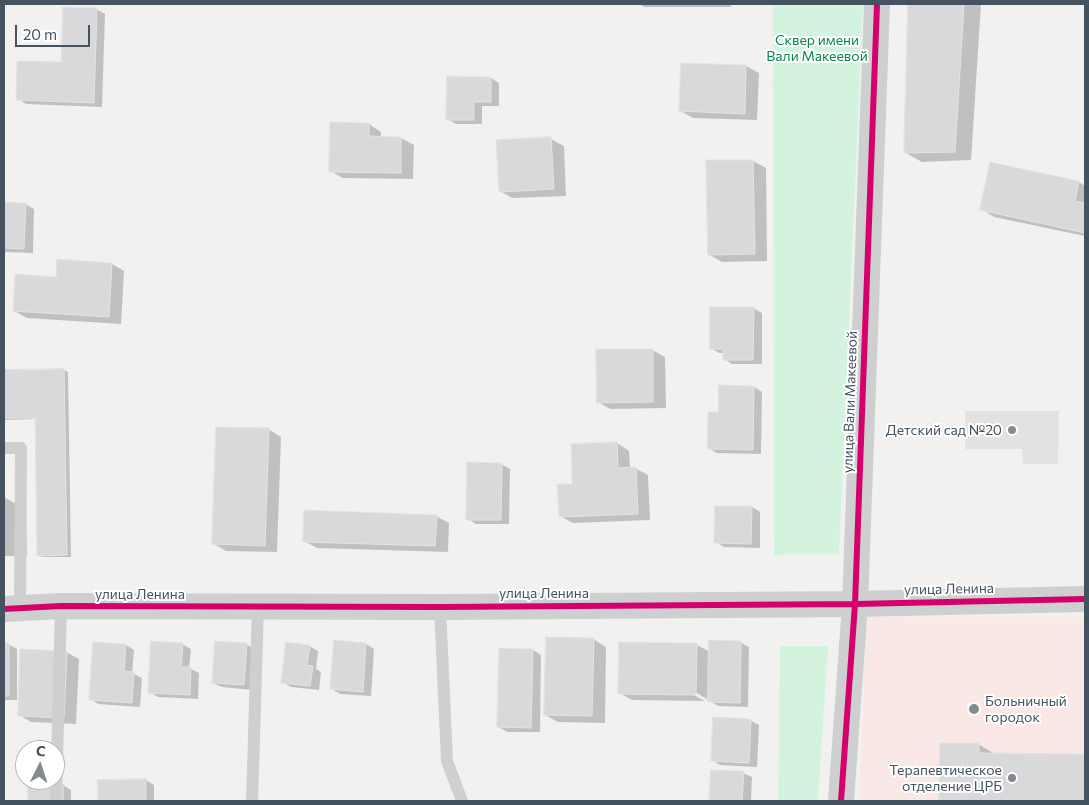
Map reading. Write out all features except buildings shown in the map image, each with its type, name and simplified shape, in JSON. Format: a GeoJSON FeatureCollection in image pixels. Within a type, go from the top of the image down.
{"type":"FeatureCollection","features":[{"type":"Feature","properties":{"kind":"street","name":"улица Вали Макеевой"},"geometry":{"type":"LineString","coordinates":[[841,801],[855,604],[877,4]]}},
{"type":"Feature","properties":{"kind":"street","name":"улица Ленина"},"geometry":{"type":"LineString","coordinates":[[12,609],[61,606],[440,607],[855,604],[1085,599]]}},
{"type":"Feature","properties":{"kind":"lane"},"geometry":{"type":"LineString","coordinates":[[4,448],[21,448],[12,609]]}},
{"type":"Feature","properties":{"kind":"lane"},"geometry":{"type":"LineString","coordinates":[[56,801],[61,606]]}},
{"type":"Feature","properties":{"kind":"lane"},"geometry":{"type":"LineString","coordinates":[[252,801],[258,607]]}},
{"type":"Feature","properties":{"kind":"lane"},"geometry":{"type":"LineString","coordinates":[[440,607],[447,762],[462,801]]}},
{"type":"Feature","properties":{"kind":"shaded area","name":"Детский сад №20"},"geometry":{"type":"Polygon","coordinates":[[[965,411],[1059,411],[1058,464],[1023,464],[1022,449],[965,449],[965,411]]]}},
{"type":"Feature","properties":{"kind":"shaded area","name":"Больничный городок"},"geometry":{"type":"Polygon","coordinates":[[[867,617],[1085,617],[1085,801],[859,801],[867,617]]]}},
{"type":"Feature","properties":{"kind":"green space","name":"Сквер имени Вали Макеевой"},"geometry":{"type":"Polygon","coordinates":[[[773,4],[863,4],[839,554],[774,555],[773,4]]]}},
{"type":"Feature","properties":{"kind":"green space"},"geometry":{"type":"Polygon","coordinates":[[[780,646],[828,646],[818,801],[778,801],[780,646]]]}},
{"type":"Feature","properties":{"kind":"cycle path"},"geometry":{"type":"LineString","coordinates":[[841,801],[855,604],[877,4]]}},
{"type":"Feature","properties":{"kind":"cycle path"},"geometry":{"type":"LineString","coordinates":[[4,609],[61,606],[440,607],[855,604],[1085,599]]}},
{"type":"Feature","properties":{"kind":"place","name":"Детский сад №20"},"geometry":{"type":"Point","coordinates":[1012,430]}},
{"type":"Feature","properties":{"kind":"place","name":"Больничный городок"},"geometry":{"type":"Point","coordinates":[974,709]}},
{"type":"Feature","properties":{"kind":"place","name":"Терапевтическое отделение ЦРБ"},"geometry":{"type":"Point","coordinates":[1012,778]}}]}
